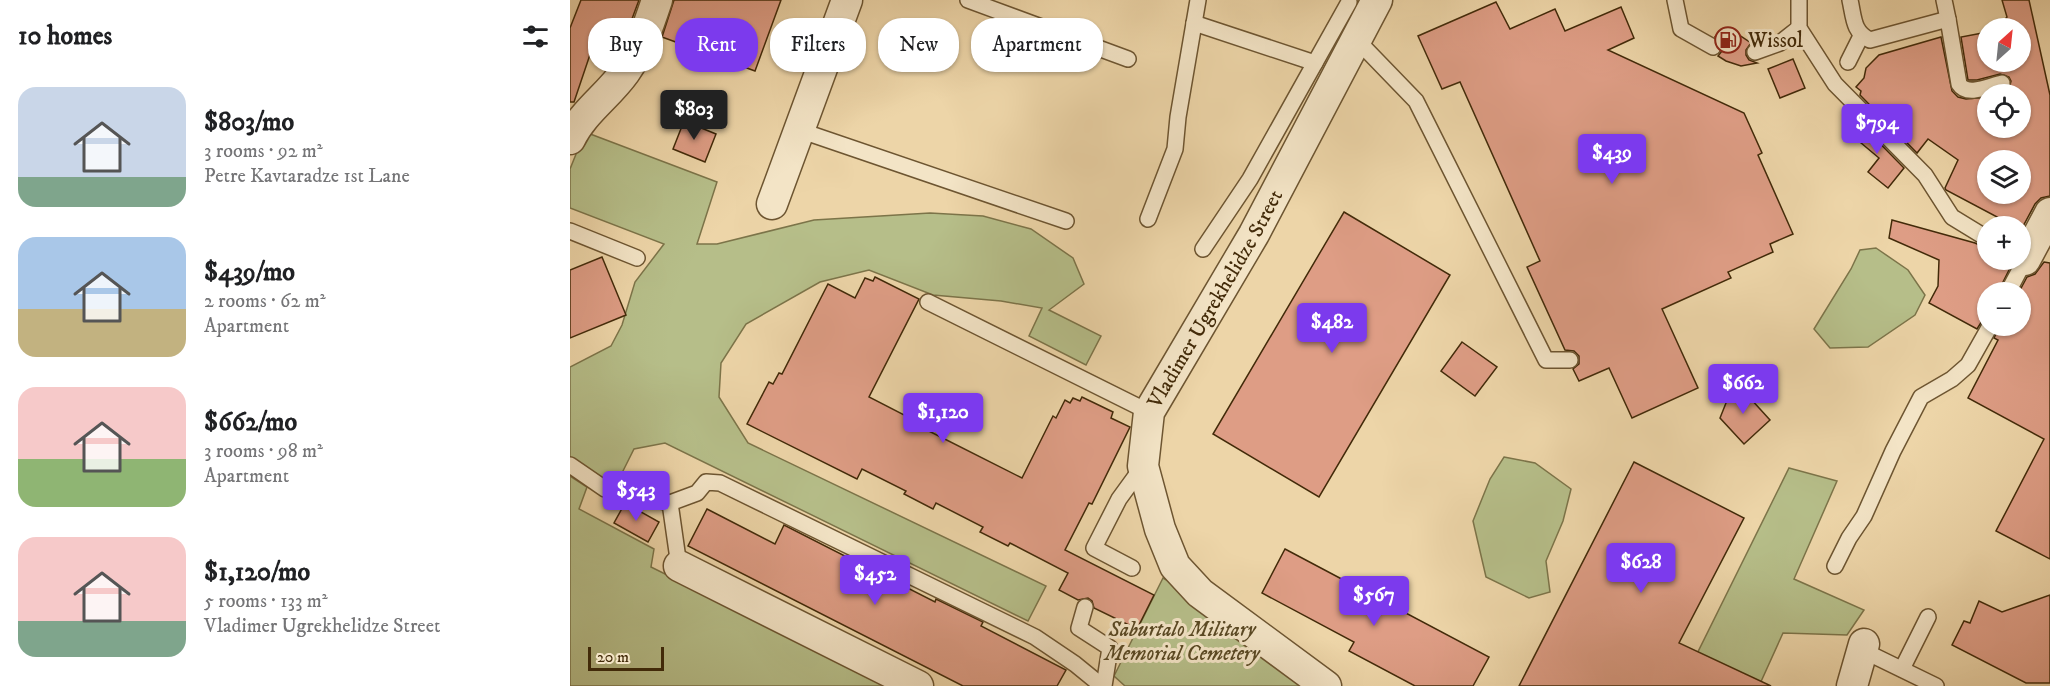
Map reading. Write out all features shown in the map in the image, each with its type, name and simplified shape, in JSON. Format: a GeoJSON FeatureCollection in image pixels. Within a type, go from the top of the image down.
{"type":"FeatureCollection","features":[{"type":"Feature","properties":{"kind":"street"},"geometry":{"type":"LineString","coordinates":[[570,140],[577,124],[626,71],[646,32],[657,0]]}},
{"type":"Feature","properties":{"kind":"street"},"geometry":{"type":"LineString","coordinates":[[772,204],[847,0]]}},
{"type":"Feature","properties":{"kind":"street","name":"Vladimer Ugrekhelidze Street"},"geometry":{"type":"LineString","coordinates":[[1326,686],[1200,593],[1175,567],[1160,529],[1143,466],[1149,412],[1254,234],[1357,40],[1361,2]]}},
{"type":"Feature","properties":{"kind":"street"},"geometry":{"type":"LineString","coordinates":[[2031,245],[2050,213]]}},
{"type":"Feature","properties":{"kind":"street"},"geometry":{"type":"LineString","coordinates":[[679,566],[918,686]]}},
{"type":"Feature","properties":{"kind":"street"},"geometry":{"type":"LineString","coordinates":[[1852,686],[1863,647]]}},
{"type":"Feature","properties":{"kind":"lane"},"geometry":{"type":"LineString","coordinates":[[968,0],[1128,58]]}},
{"type":"Feature","properties":{"kind":"lane"},"geometry":{"type":"LineString","coordinates":[[1148,219],[1175,149],[1178,117],[1198,0]]}},
{"type":"Feature","properties":{"kind":"lane"},"geometry":{"type":"LineString","coordinates":[[1675,0],[1681,29],[1713,47]]}},
{"type":"Feature","properties":{"kind":"lane"},"geometry":{"type":"LineString","coordinates":[[1799,0],[1800,28],[1835,84],[1925,175],[1952,217],[1977,233]]}},
{"type":"Feature","properties":{"kind":"lane"},"geometry":{"type":"LineString","coordinates":[[1850,0],[1857,28],[1861,36],[1870,40],[1948,19]]}},
{"type":"Feature","properties":{"kind":"lane"},"geometry":{"type":"LineString","coordinates":[[1944,0],[1959,84],[1962,89],[1968,91],[2002,82]]}},
{"type":"Feature","properties":{"kind":"lane"},"geometry":{"type":"LineString","coordinates":[[1203,249],[1250,179],[1315,63],[1361,2]]}},
{"type":"Feature","properties":{"kind":"lane"},"geometry":{"type":"LineString","coordinates":[[1194,23],[1315,63]]}},
{"type":"Feature","properties":{"kind":"lane"},"geometry":{"type":"LineString","coordinates":[[1755,52],[1780,43],[1800,28]]}},
{"type":"Feature","properties":{"kind":"lane"},"geometry":{"type":"LineString","coordinates":[[1848,62],[1861,36]]}},
{"type":"Feature","properties":{"kind":"lane"},"geometry":{"type":"LineString","coordinates":[[1357,40],[1416,101],[1546,360],[1570,360]]}},
{"type":"Feature","properties":{"kind":"lane"},"geometry":{"type":"LineString","coordinates":[[799,130],[1066,221]]}},
{"type":"Feature","properties":{"kind":"lane"},"geometry":{"type":"LineString","coordinates":[[570,231],[637,258]]}},
{"type":"Feature","properties":{"kind":"lane"},"geometry":{"type":"LineString","coordinates":[[928,302],[1149,412]]}},
{"type":"Feature","properties":{"kind":"lane"},"geometry":{"type":"LineString","coordinates":[[1835,566],[1849,538],[1864,516],[1893,451],[1921,398],[1952,379],[1968,365],[1984,336]]}},
{"type":"Feature","properties":{"kind":"lane"},"geometry":{"type":"LineString","coordinates":[[570,465],[605,489],[670,503],[697,493],[706,482],[720,483],[1035,637],[1103,686],[1110,648],[1079,628],[1085,607]]}},
{"type":"Feature","properties":{"kind":"lane"},"geometry":{"type":"LineString","coordinates":[[1132,568],[1095,548],[1119,499],[1143,466]]}},
{"type":"Feature","properties":{"kind":"lane"},"geometry":{"type":"LineString","coordinates":[[670,503],[679,566]]}},
{"type":"Feature","properties":{"kind":"lane"},"geometry":{"type":"LineString","coordinates":[[1902,669],[1928,617]]}},
{"type":"Feature","properties":{"kind":"lane"},"geometry":{"type":"LineString","coordinates":[[1863,647],[1936,686]]}},
{"type":"Feature","properties":{"kind":"green space"},"geometry":{"type":"Polygon","coordinates":[[[585,132],[717,182],[697,244],[717,244],[814,220],[930,213],[983,216],[1031,229],[1073,258],[1084,284],[1049,310],[1101,336],[1086,365],[1029,336],[1042,308],[1001,301],[933,295],[869,270],[820,282],[746,324],[721,363],[719,397],[748,443],[1046,586],[1028,621],[665,443],[634,449],[614,489],[570,458],[570,367],[611,346],[622,325],[635,282],[664,244],[570,208],[570,169],[585,132]]]}},
{"type":"Feature","properties":{"kind":"green space"},"geometry":{"type":"Polygon","coordinates":[[[1876,248],[1908,270],[1925,295],[1915,315],[1868,347],[1830,348],[1814,329],[1860,250],[1876,248]]]}},
{"type":"Feature","properties":{"kind":"green space"},"geometry":{"type":"Polygon","coordinates":[[[1504,457],[1535,463],[1571,489],[1563,521],[1546,561],[1550,592],[1529,598],[1486,577],[1473,521],[1490,479],[1504,457]]]}},
{"type":"Feature","properties":{"kind":"green space"},"geometry":{"type":"Polygon","coordinates":[[[1789,468],[1837,481],[1794,579],[1864,610],[1847,635],[1783,633],[1759,686],[1681,686],[1789,468]]]}},
{"type":"Feature","properties":{"kind":"green space"},"geometry":{"type":"Polygon","coordinates":[[[570,476],[587,487],[579,509],[654,549],[651,567],[891,686],[570,686],[570,476]]]}},
{"type":"Feature","properties":{"kind":"green space","name":"Saburtalo Military Memorial Cemetery"},"geometry":{"type":"Polygon","coordinates":[[[1163,578],[1196,596],[1318,686],[1125,686],[1114,676],[1163,578]]]}},
{"type":"Feature","properties":{"kind":"building"},"geometry":{"type":"Polygon","coordinates":[[[581,0],[639,0],[632,18],[588,18],[588,61],[574,102],[570,102],[570,28],[581,0]]]}},
{"type":"Feature","properties":{"kind":"building"},"geometry":{"type":"Polygon","coordinates":[[[674,0],[781,0],[774,18],[770,18],[770,30],[758,63],[758,18],[675,18],[675,42],[663,37],[674,0]]]}},
{"type":"Feature","properties":{"kind":"building"},"geometry":{"type":"Polygon","coordinates":[[[2002,0],[2029,0],[2050,95],[2050,196],[2041,198],[2029,216],[1995,216],[1946,190],[1958,160],[1928,139],[1917,153],[1860,95],[1861,91],[1856,87],[1864,78],[1866,68],[1879,55],[1941,37],[1952,91],[1958,97],[1977,98],[1977,138],[2031,138],[2031,84],[2010,84],[2009,77],[2000,74],[1968,80],[1961,37],[1977,34],[1977,72],[2031,72],[2031,18],[2006,18],[2002,0]]]}},
{"type":"Feature","properties":{"kind":"building"},"geometry":{"type":"Polygon","coordinates":[[[1496,2],[1510,29],[1555,9],[1565,31],[1621,7],[1634,38],[1608,50],[1744,113],[1762,153],[1758,155],[1793,234],[1770,244],[1773,252],[1728,272],[1731,278],[1662,309],[1698,388],[1632,418],[1609,368],[1579,381],[1573,369],[1579,364],[1579,356],[1574,351],[1565,350],[1527,267],[1540,261],[1460,82],[1442,89],[1418,36],[1496,2]]]}},
{"type":"Feature","properties":{"kind":"building"},"geometry":{"type":"Polygon","coordinates":[[[1729,32],[1751,43],[1746,50],[1746,55],[1749,60],[1757,63],[1741,66],[1718,56],[1723,46],[1715,37],[1719,33],[1729,32]]]}},
{"type":"Feature","properties":{"kind":"building"},"geometry":{"type":"Polygon","coordinates":[[[1793,59],[1805,88],[1780,98],[1768,69],[1793,59]]]}},
{"type":"Feature","properties":{"kind":"building"},"geometry":{"type":"Polygon","coordinates":[[[1853,116],[1904,168],[1888,188],[1868,172],[1879,158],[1848,132],[1853,116]]]}},
{"type":"Feature","properties":{"kind":"building"},"geometry":{"type":"Polygon","coordinates":[[[684,121],[716,134],[705,162],[673,149],[684,121]]]}},
{"type":"Feature","properties":{"kind":"building"},"geometry":{"type":"Polygon","coordinates":[[[1344,212],[1450,275],[1319,497],[1213,434],[1344,212]]]}},
{"type":"Feature","properties":{"kind":"building"},"geometry":{"type":"Polygon","coordinates":[[[1892,220],[1977,244],[1977,270],[2009,270],[2003,282],[1977,282],[1977,329],[1929,303],[1938,286],[1939,260],[1889,238],[1892,220]]]}},
{"type":"Feature","properties":{"kind":"building"},"geometry":{"type":"Polygon","coordinates":[[[602,257],[626,315],[570,338],[570,270],[602,257]]]}},
{"type":"Feature","properties":{"kind":"building"},"geometry":{"type":"Polygon","coordinates":[[[2044,262],[2050,263],[2050,559],[1996,531],[2044,439],[1968,398],[1998,340],[1994,338],[1995,336],[2031,336],[2031,282],[2024,282],[2027,277],[2035,274],[2044,262]]]}},
{"type":"Feature","properties":{"kind":"building"},"geometry":{"type":"Polygon","coordinates":[[[875,277],[919,299],[869,397],[916,421],[915,424],[1022,478],[1053,416],[1056,418],[1065,400],[1070,403],[1073,398],[1080,401],[1082,397],[1113,412],[1111,418],[1130,427],[1092,504],[1089,503],[1065,550],[1154,595],[1137,629],[1094,608],[1092,601],[1088,598],[1078,600],[1059,590],[1068,573],[1010,543],[1008,546],[980,532],[983,527],[936,503],[933,509],[904,494],[906,491],[862,469],[857,479],[747,424],[769,382],[773,384],[779,373],[782,374],[828,284],[855,298],[865,278],[873,281],[875,277]]]}},
{"type":"Feature","properties":{"kind":"building"},"geometry":{"type":"Polygon","coordinates":[[[1462,342],[1497,367],[1475,396],[1441,371],[1462,342]]]}},
{"type":"Feature","properties":{"kind":"building"},"geometry":{"type":"Polygon","coordinates":[[[1739,386],[1770,420],[1744,444],[1720,418],[1730,393],[1739,386]]]}},
{"type":"Feature","properties":{"kind":"building"},"geometry":{"type":"Polygon","coordinates":[[[1634,462],[1744,518],[1679,643],[1771,686],[1519,686],[1634,462]]]}},
{"type":"Feature","properties":{"kind":"building"},"geometry":{"type":"Polygon","coordinates":[[[625,503],[659,522],[648,542],[614,523],[625,503]]]}},
{"type":"Feature","properties":{"kind":"building"},"geometry":{"type":"Polygon","coordinates":[[[707,509],[775,544],[784,525],[935,602],[936,599],[983,622],[981,626],[1066,670],[1057,686],[963,686],[688,546],[707,509]]]}},
{"type":"Feature","properties":{"kind":"building"},"geometry":{"type":"Polygon","coordinates":[[[1285,549],[1489,657],[1473,686],[1415,686],[1349,651],[1354,642],[1262,593],[1285,549]]]}},
{"type":"Feature","properties":{"kind":"building"},"geometry":{"type":"Polygon","coordinates":[[[2050,595],[2050,683],[2026,683],[1952,645],[1964,621],[1970,623],[1979,601],[2002,612],[2050,595]]]}},
{"type":"Feature","properties":{"kind":"place","name":"Wissol"},"geometry":{"type":"Point","coordinates":[1728,40]}}]}
